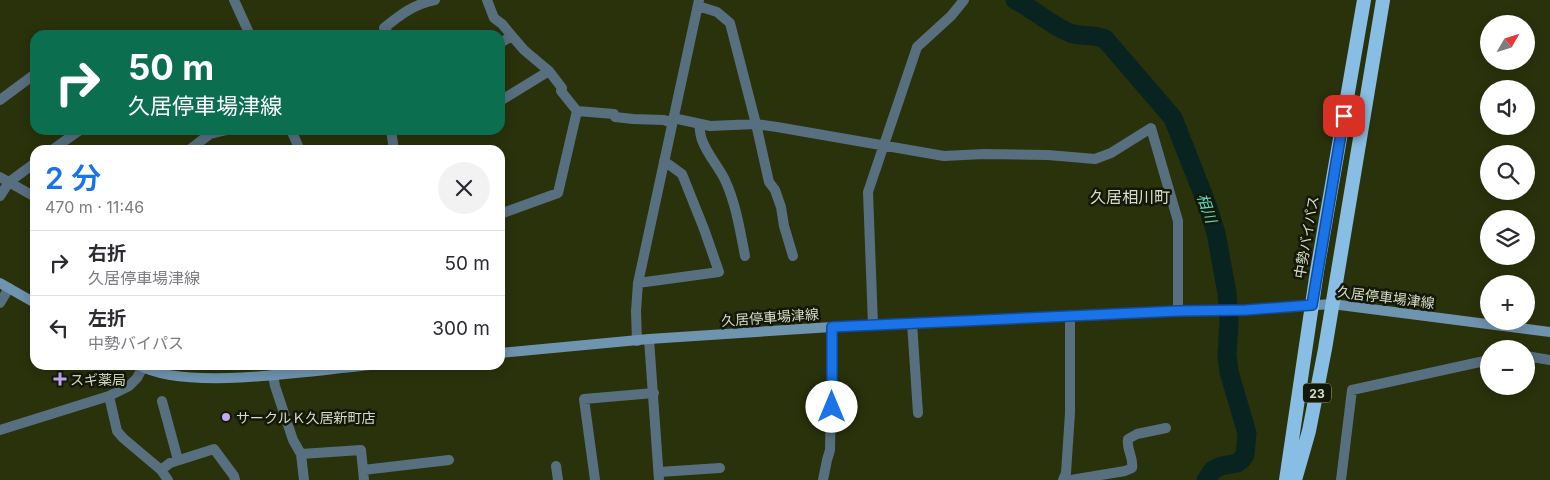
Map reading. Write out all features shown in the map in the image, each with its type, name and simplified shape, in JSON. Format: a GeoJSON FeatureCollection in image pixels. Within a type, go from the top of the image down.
{"type":"FeatureCollection","features":[{"type":"Feature","properties":{"kind":"highway","name":"中勢バイパス"},"geometry":{"type":"LineString","coordinates":[[1286,480],[1312,305],[1364,0]]}},
{"type":"Feature","properties":{"kind":"highway","name":"23"},"geometry":{"type":"LineString","coordinates":[[1295,480],[1310,431],[1383,0]]}},
{"type":"Feature","properties":{"kind":"main road"},"geometry":{"type":"LineString","coordinates":[[4,285],[30,300]]}},
{"type":"Feature","properties":{"kind":"main road","name":"久居停車場津線"},"geometry":{"type":"LineString","coordinates":[[505,353],[650,339],[832,327],[1178,311],[1246,310],[1332,304],[1550,332]]}},
{"type":"Feature","properties":{"kind":"main road"},"geometry":{"type":"LineString","coordinates":[[152,370],[169,376],[194,378],[240,377],[310,370]]}},
{"type":"Feature","properties":{"kind":"street"},"geometry":{"type":"LineString","coordinates":[[234,0],[248,30]]}},
{"type":"Feature","properties":{"kind":"street"},"geometry":{"type":"LineString","coordinates":[[385,30],[384,28],[405,12],[418,5],[435,0]]}},
{"type":"Feature","properties":{"kind":"street"},"geometry":{"type":"LineString","coordinates":[[487,0],[494,18],[502,24],[524,50],[549,71],[562,88],[561,91],[577,111],[614,114],[615,117],[633,119],[673,120],[710,126],[756,124],[944,156],[984,154],[1095,158],[1111,153],[1151,128],[1178,221],[1178,311]]}},
{"type":"Feature","properties":{"kind":"street"},"geometry":{"type":"LineString","coordinates":[[873,325],[868,192],[917,46],[951,16],[964,0]]}},
{"type":"Feature","properties":{"kind":"street"},"geometry":{"type":"LineString","coordinates":[[637,341],[636,311],[638,283],[698,3],[717,12],[730,23],[769,182],[775,190],[781,207],[784,226],[793,256]]}},
{"type":"Feature","properties":{"kind":"street"},"geometry":{"type":"LineString","coordinates":[[505,40],[512,36]]}},
{"type":"Feature","properties":{"kind":"street"},"geometry":{"type":"LineString","coordinates":[[505,98],[549,71]]}},
{"type":"Feature","properties":{"kind":"street"},"geometry":{"type":"LineString","coordinates":[[0,100],[30,78]]}},
{"type":"Feature","properties":{"kind":"street"},"geometry":{"type":"LineString","coordinates":[[505,212],[558,193],[574,116],[577,111]]}},
{"type":"Feature","properties":{"kind":"street"},"geometry":{"type":"LineString","coordinates":[[699,124],[702,139],[710,157],[722,175],[730,193],[745,256]]}},
{"type":"Feature","properties":{"kind":"street"},"geometry":{"type":"LineString","coordinates":[[59,145],[73,135]]}},
{"type":"Feature","properties":{"kind":"street"},"geometry":{"type":"LineString","coordinates":[[195,145],[206,135]]}},
{"type":"Feature","properties":{"kind":"street"},"geometry":{"type":"LineString","coordinates":[[638,283],[719,272],[682,174],[664,161]]}},
{"type":"Feature","properties":{"kind":"street"},"geometry":{"type":"LineString","coordinates":[[0,196],[4,179],[30,165]]}},
{"type":"Feature","properties":{"kind":"street"},"geometry":{"type":"LineString","coordinates":[[4,179],[30,194]]}},
{"type":"Feature","properties":{"kind":"street"},"geometry":{"type":"LineString","coordinates":[[0,304],[4,285]]}},
{"type":"Feature","properties":{"kind":"street"},"geometry":{"type":"LineString","coordinates":[[1070,316],[1070,413],[1064,480],[1132,468],[1133,464],[1127,444],[1128,439],[1137,434],[1166,428]]}},
{"type":"Feature","properties":{"kind":"street"},"geometry":{"type":"LineString","coordinates":[[912,323],[918,414]]}},
{"type":"Feature","properties":{"kind":"street"},"geometry":{"type":"LineString","coordinates":[[823,480],[830,450],[832,327]]}},
{"type":"Feature","properties":{"kind":"street"},"geometry":{"type":"LineString","coordinates":[[650,339],[659,476],[720,468]]}},
{"type":"Feature","properties":{"kind":"street"},"geometry":{"type":"LineString","coordinates":[[1535,358],[1550,360]]}},
{"type":"Feature","properties":{"kind":"street"},"geometry":{"type":"LineString","coordinates":[[1341,480],[1352,390],[1480,362]]}},
{"type":"Feature","properties":{"kind":"street"},"geometry":{"type":"LineString","coordinates":[[0,429],[109,396],[129,386],[137,378],[140,370]]}},
{"type":"Feature","properties":{"kind":"street"},"geometry":{"type":"LineString","coordinates":[[273,374],[275,386],[293,440],[301,454],[304,480]]}},
{"type":"Feature","properties":{"kind":"street"},"geometry":{"type":"LineString","coordinates":[[595,480],[584,399],[654,393]]}},
{"type":"Feature","properties":{"kind":"street"},"geometry":{"type":"LineString","coordinates":[[109,396],[117,430],[123,438],[161,470],[168,480]]}},
{"type":"Feature","properties":{"kind":"street"},"geometry":{"type":"LineString","coordinates":[[162,401],[178,460]]}},
{"type":"Feature","properties":{"kind":"street"},"geometry":{"type":"LineString","coordinates":[[161,470],[170,463],[214,449],[235,480]]}},
{"type":"Feature","properties":{"kind":"street"},"geometry":{"type":"LineString","coordinates":[[301,454],[360,450],[363,475],[449,460]]}},
{"type":"Feature","properties":{"kind":"street"},"geometry":{"type":"LineString","coordinates":[[556,466],[558,480]]}},
{"type":"Feature","properties":{"kind":"waterway","name":"相川"},"geometry":{"type":"LineString","coordinates":[[1015,0],[1070,33],[1105,39],[1173,118],[1208,207],[1216,233],[1227,293],[1229,321],[1227,355],[1229,372],[1247,433],[1245,455],[1242,459],[1237,463],[1221,466],[1213,470],[1206,480]]}},
{"type":"Feature","properties":{"kind":"place","name":"スギ薬局"},"geometry":{"type":"Point","coordinates":[60,379]}},
{"type":"Feature","properties":{"kind":"place","name":"サークルＫ久居新町店"},"geometry":{"type":"Point","coordinates":[226,417]}},
{"type":"Feature","properties":{"kind":"district","name":"久居相川町"},"geometry":{"type":"Point","coordinates":[1130,197]}},
{"type":"Feature","properties":{"kind":"route"},"geometry":{"type":"LineString","coordinates":[[832,407],[832,327],[1178,311],[1246,310],[1312,305],[1344,116]]}}]}
